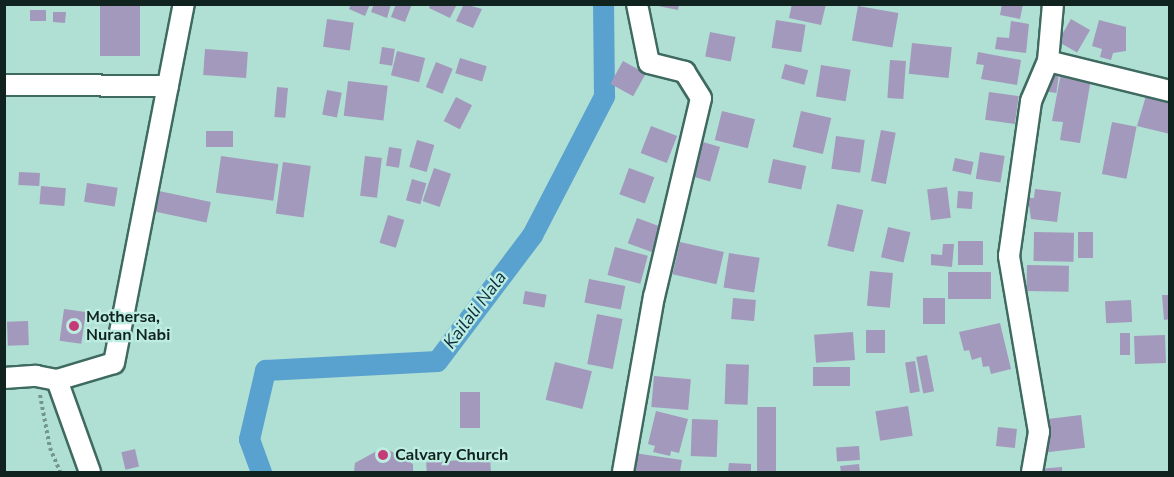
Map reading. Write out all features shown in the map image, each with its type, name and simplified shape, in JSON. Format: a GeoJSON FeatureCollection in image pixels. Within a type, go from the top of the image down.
{"type":"FeatureCollection","features":[{"type":"Feature","properties":{"kind":"street"},"geometry":{"type":"LineString","coordinates":[[4,378],[36,376],[57,380],[114,363],[184,4]]}},
{"type":"Feature","properties":{"kind":"street"},"geometry":{"type":"LineString","coordinates":[[623,472],[654,297],[701,98],[685,72],[649,63],[637,4]]}},
{"type":"Feature","properties":{"kind":"street"},"geometry":{"type":"LineString","coordinates":[[1032,472],[1039,432],[1009,256],[1031,101],[1048,61],[1053,4]]}},
{"type":"Feature","properties":{"kind":"street"},"geometry":{"type":"LineString","coordinates":[[1048,61],[1170,91]]}},
{"type":"Feature","properties":{"kind":"street"},"geometry":{"type":"LineString","coordinates":[[4,85],[168,86]]}},
{"type":"Feature","properties":{"kind":"street"},"geometry":{"type":"LineString","coordinates":[[57,380],[90,472]]}},
{"type":"Feature","properties":{"kind":"path"},"geometry":{"type":"LineString","coordinates":[[36,376],[50,448],[60,472]]}},
{"type":"Feature","properties":{"kind":"building"},"geometry":{"type":"Polygon","coordinates":[[[100,4],[140,4],[140,56],[100,56],[100,4]]]}},
{"type":"Feature","properties":{"kind":"building"},"geometry":{"type":"Polygon","coordinates":[[[351,4],[370,4],[365,16],[349,9],[351,4]]]}},
{"type":"Feature","properties":{"kind":"building"},"geometry":{"type":"Polygon","coordinates":[[[374,4],[391,4],[387,18],[371,12],[374,4]]]}},
{"type":"Feature","properties":{"kind":"building"},"geometry":{"type":"Polygon","coordinates":[[[396,4],[412,4],[405,22],[391,17],[396,4]]]}},
{"type":"Feature","properties":{"kind":"building"},"geometry":{"type":"Polygon","coordinates":[[[431,4],[457,4],[450,18],[429,8],[431,4]]]}},
{"type":"Feature","properties":{"kind":"building"},"geometry":{"type":"Polygon","coordinates":[[[464,4],[482,9],[473,28],[456,21],[464,4]]]}},
{"type":"Feature","properties":{"kind":"building"},"geometry":{"type":"Polygon","coordinates":[[[648,4],[679,4],[678,10],[648,4]]]}},
{"type":"Feature","properties":{"kind":"building"},"geometry":{"type":"Polygon","coordinates":[[[792,4],[826,4],[821,25],[789,18],[792,4]]]}},
{"type":"Feature","properties":{"kind":"building"},"geometry":{"type":"Polygon","coordinates":[[[1002,4],[1023,4],[1020,19],[1000,15],[1002,4]]]}},
{"type":"Feature","properties":{"kind":"building"},"geometry":{"type":"Polygon","coordinates":[[[858,6],[898,13],[892,48],[852,40],[858,6]]]}},
{"type":"Feature","properties":{"kind":"building"},"geometry":{"type":"Polygon","coordinates":[[[30,10],[46,10],[46,21],[30,21],[30,10]]]}},
{"type":"Feature","properties":{"kind":"building"},"geometry":{"type":"Polygon","coordinates":[[[53,12],[66,12],[65,23],[53,22],[53,12]]]}},
{"type":"Feature","properties":{"kind":"building"},"geometry":{"type":"Polygon","coordinates":[[[327,19],[354,23],[350,50],[323,47],[327,19]]]}},
{"type":"Feature","properties":{"kind":"building"},"geometry":{"type":"Polygon","coordinates":[[[1071,19],[1090,30],[1077,53],[1058,42],[1071,19]]]}},
{"type":"Feature","properties":{"kind":"building"},"geometry":{"type":"Polygon","coordinates":[[[776,20],[806,25],[801,52],[772,48],[776,20]]]}},
{"type":"Feature","properties":{"kind":"building"},"geometry":{"type":"Polygon","coordinates":[[[1099,20],[1126,27],[1126,51],[1113,53],[1111,60],[1100,57],[1102,49],[1092,46],[1099,20]]]}},
{"type":"Feature","properties":{"kind":"building"},"geometry":{"type":"Polygon","coordinates":[[[1011,21],[1029,24],[1026,53],[995,49],[997,37],[1009,38],[1011,21]]]}},
{"type":"Feature","properties":{"kind":"building"},"geometry":{"type":"Polygon","coordinates":[[[710,32],[736,37],[731,62],[705,57],[710,32]]]}},
{"type":"Feature","properties":{"kind":"building"},"geometry":{"type":"Polygon","coordinates":[[[912,43],[952,47],[949,78],[909,74],[912,43]]]}},
{"type":"Feature","properties":{"kind":"building"},"geometry":{"type":"Polygon","coordinates":[[[382,47],[395,49],[392,66],[379,64],[382,47]]]}},
{"type":"Feature","properties":{"kind":"building"},"geometry":{"type":"Polygon","coordinates":[[[205,49],[248,52],[246,78],[203,75],[205,49]]]}},
{"type":"Feature","properties":{"kind":"building"},"geometry":{"type":"Polygon","coordinates":[[[397,51],[425,58],[419,82],[391,75],[397,51]]]}},
{"type":"Feature","properties":{"kind":"building"},"geometry":{"type":"Polygon","coordinates":[[[978,52],[1021,60],[1017,85],[981,79],[984,65],[976,64],[978,52]]]}},
{"type":"Feature","properties":{"kind":"building"},"geometry":{"type":"Polygon","coordinates":[[[460,58],[487,66],[482,81],[455,73],[460,58]]]}},
{"type":"Feature","properties":{"kind":"building"},"geometry":{"type":"Polygon","coordinates":[[[890,60],[906,61],[903,99],[887,98],[890,60]]]}},
{"type":"Feature","properties":{"kind":"building"},"geometry":{"type":"Polygon","coordinates":[[[623,61],[646,74],[633,96],[610,84],[623,61]]]}},
{"type":"Feature","properties":{"kind":"building"},"geometry":{"type":"Polygon","coordinates":[[[436,62],[453,69],[443,94],[426,87],[436,62]]]}},
{"type":"Feature","properties":{"kind":"building"},"geometry":{"type":"Polygon","coordinates":[[[785,64],[808,70],[804,85],[781,78],[785,64]]]}},
{"type":"Feature","properties":{"kind":"building"},"geometry":{"type":"Polygon","coordinates":[[[821,65],[851,70],[846,101],[816,97],[821,65]]]}},
{"type":"Feature","properties":{"kind":"building"},"geometry":{"type":"Polygon","coordinates":[[[1044,73],[1059,75],[1056,93],[1041,91],[1044,73]]]}},
{"type":"Feature","properties":{"kind":"building"},"geometry":{"type":"Polygon","coordinates":[[[1061,73],[1091,79],[1080,143],[1060,140],[1063,122],[1052,121],[1061,73]]]}},
{"type":"Feature","properties":{"kind":"building"},"geometry":{"type":"Polygon","coordinates":[[[348,81],[388,86],[383,121],[344,116],[348,81]]]}},
{"type":"Feature","properties":{"kind":"building"},"geometry":{"type":"Polygon","coordinates":[[[277,87],[288,88],[285,118],[274,117],[277,87]]]}},
{"type":"Feature","properties":{"kind":"building"},"geometry":{"type":"Polygon","coordinates":[[[327,90],[342,93],[337,117],[322,115],[327,90]]]}},
{"type":"Feature","properties":{"kind":"building"},"geometry":{"type":"Polygon","coordinates":[[[989,92],[1019,96],[1015,124],[985,120],[989,92]]]}},
{"type":"Feature","properties":{"kind":"building"},"geometry":{"type":"Polygon","coordinates":[[[1146,96],[1168,103],[1170,134],[1137,126],[1146,96]]]}},
{"type":"Feature","properties":{"kind":"building"},"geometry":{"type":"Polygon","coordinates":[[[456,97],[472,105],[460,129],[444,121],[456,97]]]}},
{"type":"Feature","properties":{"kind":"building"},"geometry":{"type":"Polygon","coordinates":[[[722,111],[755,119],[748,148],[715,140],[722,111]]]}},
{"type":"Feature","properties":{"kind":"building"},"geometry":{"type":"Polygon","coordinates":[[[801,111],[831,118],[823,154],[793,147],[801,111]]]}},
{"type":"Feature","properties":{"kind":"building"},"geometry":{"type":"Polygon","coordinates":[[[1112,122],[1137,127],[1126,179],[1102,174],[1112,122]]]}},
{"type":"Feature","properties":{"kind":"building"},"geometry":{"type":"Polygon","coordinates":[[[651,126],[677,136],[667,163],[641,153],[651,126]]]}},
{"type":"Feature","properties":{"kind":"building"},"geometry":{"type":"Polygon","coordinates":[[[881,130],[896,133],[886,184],[871,181],[881,130]]]}},
{"type":"Feature","properties":{"kind":"building"},"geometry":{"type":"Polygon","coordinates":[[[206,131],[233,131],[233,147],[206,147],[206,131]]]}},
{"type":"Feature","properties":{"kind":"building"},"geometry":{"type":"Polygon","coordinates":[[[836,136],[865,140],[860,173],[831,169],[836,136]]]}},
{"type":"Feature","properties":{"kind":"building"},"geometry":{"type":"Polygon","coordinates":[[[417,140],[434,145],[427,172],[409,167],[417,140]]]}},
{"type":"Feature","properties":{"kind":"building"},"geometry":{"type":"Polygon","coordinates":[[[696,140],[720,147],[710,181],[686,175],[696,140]]]}},
{"type":"Feature","properties":{"kind":"building"},"geometry":{"type":"Polygon","coordinates":[[[389,147],[402,149],[399,168],[386,166],[389,147]]]}},
{"type":"Feature","properties":{"kind":"building"},"geometry":{"type":"Polygon","coordinates":[[[980,152],[1005,156],[1000,183],[976,179],[980,152]]]}},
{"type":"Feature","properties":{"kind":"building"},"geometry":{"type":"Polygon","coordinates":[[[221,156],[278,164],[273,201],[216,193],[221,156]]]}},
{"type":"Feature","properties":{"kind":"building"},"geometry":{"type":"Polygon","coordinates":[[[365,156],[382,158],[377,198],[360,196],[365,156]]]}},
{"type":"Feature","properties":{"kind":"building"},"geometry":{"type":"Polygon","coordinates":[[[955,158],[974,162],[971,175],[952,171],[955,158]]]}},
{"type":"Feature","properties":{"kind":"building"},"geometry":{"type":"Polygon","coordinates":[[[773,159],[806,166],[801,190],[768,182],[773,159]]]}},
{"type":"Feature","properties":{"kind":"building"},"geometry":{"type":"Polygon","coordinates":[[[283,162],[311,166],[303,217],[276,213],[283,162]]]}},
{"type":"Feature","properties":{"kind":"building"},"geometry":{"type":"Polygon","coordinates":[[[434,168],[451,174],[440,207],[423,201],[434,168]]]}},
{"type":"Feature","properties":{"kind":"building"},"geometry":{"type":"Polygon","coordinates":[[[629,168],[654,177],[645,204],[619,194],[629,168]]]}},
{"type":"Feature","properties":{"kind":"building"},"geometry":{"type":"Polygon","coordinates":[[[19,172],[40,173],[39,186],[18,185],[19,172]]]}},
{"type":"Feature","properties":{"kind":"building"},"geometry":{"type":"Polygon","coordinates":[[[412,179],[426,183],[420,204],[406,200],[412,179]]]}},
{"type":"Feature","properties":{"kind":"building"},"geometry":{"type":"Polygon","coordinates":[[[87,183],[118,188],[115,207],[84,202],[87,183]]]}},
{"type":"Feature","properties":{"kind":"building"},"geometry":{"type":"Polygon","coordinates":[[[41,186],[66,188],[64,206],[39,204],[41,186]]]}},
{"type":"Feature","properties":{"kind":"building"},"geometry":{"type":"Polygon","coordinates":[[[947,187],[951,218],[931,220],[927,189],[947,187]]]}},
{"type":"Feature","properties":{"kind":"building"},"geometry":{"type":"Polygon","coordinates":[[[1035,189],[1061,192],[1057,222],[1031,219],[1028,198],[1034,198],[1035,189]]]}},
{"type":"Feature","properties":{"kind":"building"},"geometry":{"type":"Polygon","coordinates":[[[159,191],[211,202],[206,223],[155,212],[159,191]]]}},
{"type":"Feature","properties":{"kind":"building"},"geometry":{"type":"Polygon","coordinates":[[[958,191],[973,192],[972,209],[957,208],[958,191]]]}},
{"type":"Feature","properties":{"kind":"building"},"geometry":{"type":"Polygon","coordinates":[[[837,204],[863,210],[854,252],[827,246],[837,204]]]}},
{"type":"Feature","properties":{"kind":"building"},"geometry":{"type":"Polygon","coordinates":[[[388,215],[404,220],[396,248],[380,243],[388,215]]]}},
{"type":"Feature","properties":{"kind":"building"},"geometry":{"type":"Polygon","coordinates":[[[637,218],[667,229],[658,254],[628,243],[637,218]]]}},
{"type":"Feature","properties":{"kind":"building"},"geometry":{"type":"Polygon","coordinates":[[[888,227],[910,232],[903,262],[881,257],[888,227]]]}},
{"type":"Feature","properties":{"kind":"building"},"geometry":{"type":"Polygon","coordinates":[[[1034,232],[1074,233],[1073,262],[1033,261],[1034,232]]]}},
{"type":"Feature","properties":{"kind":"building"},"geometry":{"type":"Polygon","coordinates":[[[1078,232],[1093,232],[1093,258],[1078,258],[1078,232]]]}},
{"type":"Feature","properties":{"kind":"building"},"geometry":{"type":"Polygon","coordinates":[[[958,241],[983,241],[983,265],[958,265],[958,241]]]}},
{"type":"Feature","properties":{"kind":"building"},"geometry":{"type":"Polygon","coordinates":[[[680,242],[724,252],[716,284],[673,274],[680,242]]]}},
{"type":"Feature","properties":{"kind":"building"},"geometry":{"type":"Polygon","coordinates":[[[943,244],[954,244],[952,267],[931,265],[931,254],[942,255],[943,244]]]}},
{"type":"Feature","properties":{"kind":"building"},"geometry":{"type":"Polygon","coordinates":[[[615,247],[648,256],[640,284],[607,275],[615,247]]]}},
{"type":"Feature","properties":{"kind":"building"},"geometry":{"type":"Polygon","coordinates":[[[729,253],[760,258],[754,292],[724,288],[729,253]]]}},
{"type":"Feature","properties":{"kind":"building"},"geometry":{"type":"Polygon","coordinates":[[[1027,265],[1069,266],[1069,292],[1027,291],[1027,265]]]}},
{"type":"Feature","properties":{"kind":"building"},"geometry":{"type":"Polygon","coordinates":[[[870,271],[893,273],[890,308],[867,306],[870,271]]]}},
{"type":"Feature","properties":{"kind":"building"},"geometry":{"type":"Polygon","coordinates":[[[948,272],[991,272],[991,299],[948,299],[948,272]]]}},
{"type":"Feature","properties":{"kind":"building"},"geometry":{"type":"Polygon","coordinates":[[[589,279],[625,286],[621,310],[584,303],[589,279]]]}},
{"type":"Feature","properties":{"kind":"building"},"geometry":{"type":"Polygon","coordinates":[[[525,291],[547,295],[544,308],[523,304],[525,291]]]}},
{"type":"Feature","properties":{"kind":"building"},"geometry":{"type":"Polygon","coordinates":[[[1162,295],[1170,295],[1170,319],[1164,320],[1162,295]]]}},
{"type":"Feature","properties":{"kind":"building"},"geometry":{"type":"Polygon","coordinates":[[[733,298],[756,300],[754,321],[731,319],[733,298]]]}},
{"type":"Feature","properties":{"kind":"building"},"geometry":{"type":"Polygon","coordinates":[[[923,298],[945,298],[945,324],[923,324],[923,298]]]}},
{"type":"Feature","properties":{"kind":"building"},"geometry":{"type":"Polygon","coordinates":[[[1131,300],[1132,322],[1106,323],[1105,301],[1131,300]]]}},
{"type":"Feature","properties":{"kind":"building","name":"Mothersa, Nuran Nabi"},"geometry":{"type":"Polygon","coordinates":[[[64,309],[86,312],[81,344],[60,341],[64,309]]]}},
{"type":"Feature","properties":{"kind":"building"},"geometry":{"type":"Polygon","coordinates":[[[597,314],[623,319],[613,369],[587,364],[597,314]]]}},
{"type":"Feature","properties":{"kind":"building"},"geometry":{"type":"Polygon","coordinates":[[[28,321],[29,345],[8,346],[7,322],[28,321]]]}},
{"type":"Feature","properties":{"kind":"building"},"geometry":{"type":"Polygon","coordinates":[[[1000,323],[1011,369],[991,374],[989,366],[983,367],[981,357],[972,360],[969,350],[964,351],[959,332],[1000,323]]]}},
{"type":"Feature","properties":{"kind":"building"},"geometry":{"type":"Polygon","coordinates":[[[866,330],[885,330],[885,353],[866,353],[866,330]]]}},
{"type":"Feature","properties":{"kind":"building"},"geometry":{"type":"Polygon","coordinates":[[[853,332],[855,360],[816,363],[814,335],[853,332]]]}},
{"type":"Feature","properties":{"kind":"building"},"geometry":{"type":"Polygon","coordinates":[[[1120,333],[1130,333],[1130,355],[1120,355],[1120,333]]]}},
{"type":"Feature","properties":{"kind":"building"},"geometry":{"type":"Polygon","coordinates":[[[1165,335],[1166,363],[1135,364],[1134,336],[1165,335]]]}},
{"type":"Feature","properties":{"kind":"building"},"geometry":{"type":"Polygon","coordinates":[[[927,355],[934,391],[923,393],[916,357],[927,355]]]}},
{"type":"Feature","properties":{"kind":"building"},"geometry":{"type":"Polygon","coordinates":[[[915,361],[920,392],[910,393],[905,363],[915,361]]]}},
{"type":"Feature","properties":{"kind":"building"},"geometry":{"type":"Polygon","coordinates":[[[555,362],[592,371],[582,409],[546,400],[555,362]]]}},
{"type":"Feature","properties":{"kind":"building"},"geometry":{"type":"Polygon","coordinates":[[[726,364],[749,365],[748,405],[725,404],[726,364]]]}},
{"type":"Feature","properties":{"kind":"building"},"geometry":{"type":"Polygon","coordinates":[[[813,367],[850,367],[850,386],[813,386],[813,367]]]}},
{"type":"Feature","properties":{"kind":"building"},"geometry":{"type":"Polygon","coordinates":[[[654,376],[691,379],[688,410],[651,407],[654,376]]]}},
{"type":"Feature","properties":{"kind":"building"},"geometry":{"type":"Polygon","coordinates":[[[460,392],[480,392],[480,428],[460,428],[460,392]]]}},
{"type":"Feature","properties":{"kind":"building"},"geometry":{"type":"Polygon","coordinates":[[[908,406],[913,436],[880,441],[875,411],[908,406]]]}},
{"type":"Feature","properties":{"kind":"building"},"geometry":{"type":"Polygon","coordinates":[[[757,407],[776,407],[776,472],[757,472],[757,407]]]}},
{"type":"Feature","properties":{"kind":"building"},"geometry":{"type":"Polygon","coordinates":[[[656,411],[688,419],[679,453],[671,451],[670,456],[653,452],[655,446],[648,444],[656,411]]]}},
{"type":"Feature","properties":{"kind":"building"},"geometry":{"type":"Polygon","coordinates":[[[1081,415],[1085,448],[1043,453],[1039,420],[1081,415]]]}},
{"type":"Feature","properties":{"kind":"building"},"geometry":{"type":"Polygon","coordinates":[[[692,419],[718,420],[717,457],[691,456],[692,419]]]}},
{"type":"Feature","properties":{"kind":"building"},"geometry":{"type":"Polygon","coordinates":[[[998,427],[1017,429],[1015,448],[996,446],[998,427]]]}},
{"type":"Feature","properties":{"kind":"building"},"geometry":{"type":"Polygon","coordinates":[[[859,446],[860,460],[837,462],[836,448],[859,446]]]}},
{"type":"Feature","properties":{"kind":"building","name":"Calvary Church"},"geometry":{"type":"Polygon","coordinates":[[[384,447],[413,464],[413,472],[354,472],[355,463],[384,447]]]}},
{"type":"Feature","properties":{"kind":"building"},"geometry":{"type":"Polygon","coordinates":[[[135,449],[139,467],[125,470],[121,452],[135,449]]]}},
{"type":"Feature","properties":{"kind":"building"},"geometry":{"type":"Polygon","coordinates":[[[634,453],[682,460],[680,472],[631,472],[634,453]]]}},
{"type":"Feature","properties":{"kind":"building"},"geometry":{"type":"Polygon","coordinates":[[[490,458],[491,472],[427,472],[426,462],[490,458]]]}},
{"type":"Feature","properties":{"kind":"building"},"geometry":{"type":"Polygon","coordinates":[[[729,463],[751,464],[751,472],[728,472],[729,463]]]}},
{"type":"Feature","properties":{"kind":"building"},"geometry":{"type":"Polygon","coordinates":[[[859,464],[860,472],[841,472],[840,466],[859,464]]]}},
{"type":"Feature","properties":{"kind":"building"},"geometry":{"type":"Polygon","coordinates":[[[1062,467],[1062,472],[1039,472],[1038,469],[1062,467]]]}},
{"type":"Feature","properties":{"kind":"waterway","name":"Kailali Nala"},"geometry":{"type":"LineString","coordinates":[[261,472],[249,439],[265,370],[437,361],[532,235],[604,96],[603,4]]}},
{"type":"Feature","properties":{"kind":"place","name":"Mothersa, Nuran Nabi"},"geometry":{"type":"Point","coordinates":[74,326]}},
{"type":"Feature","properties":{"kind":"place","name":"Calvary Church"},"geometry":{"type":"Point","coordinates":[383,455]}}]}
